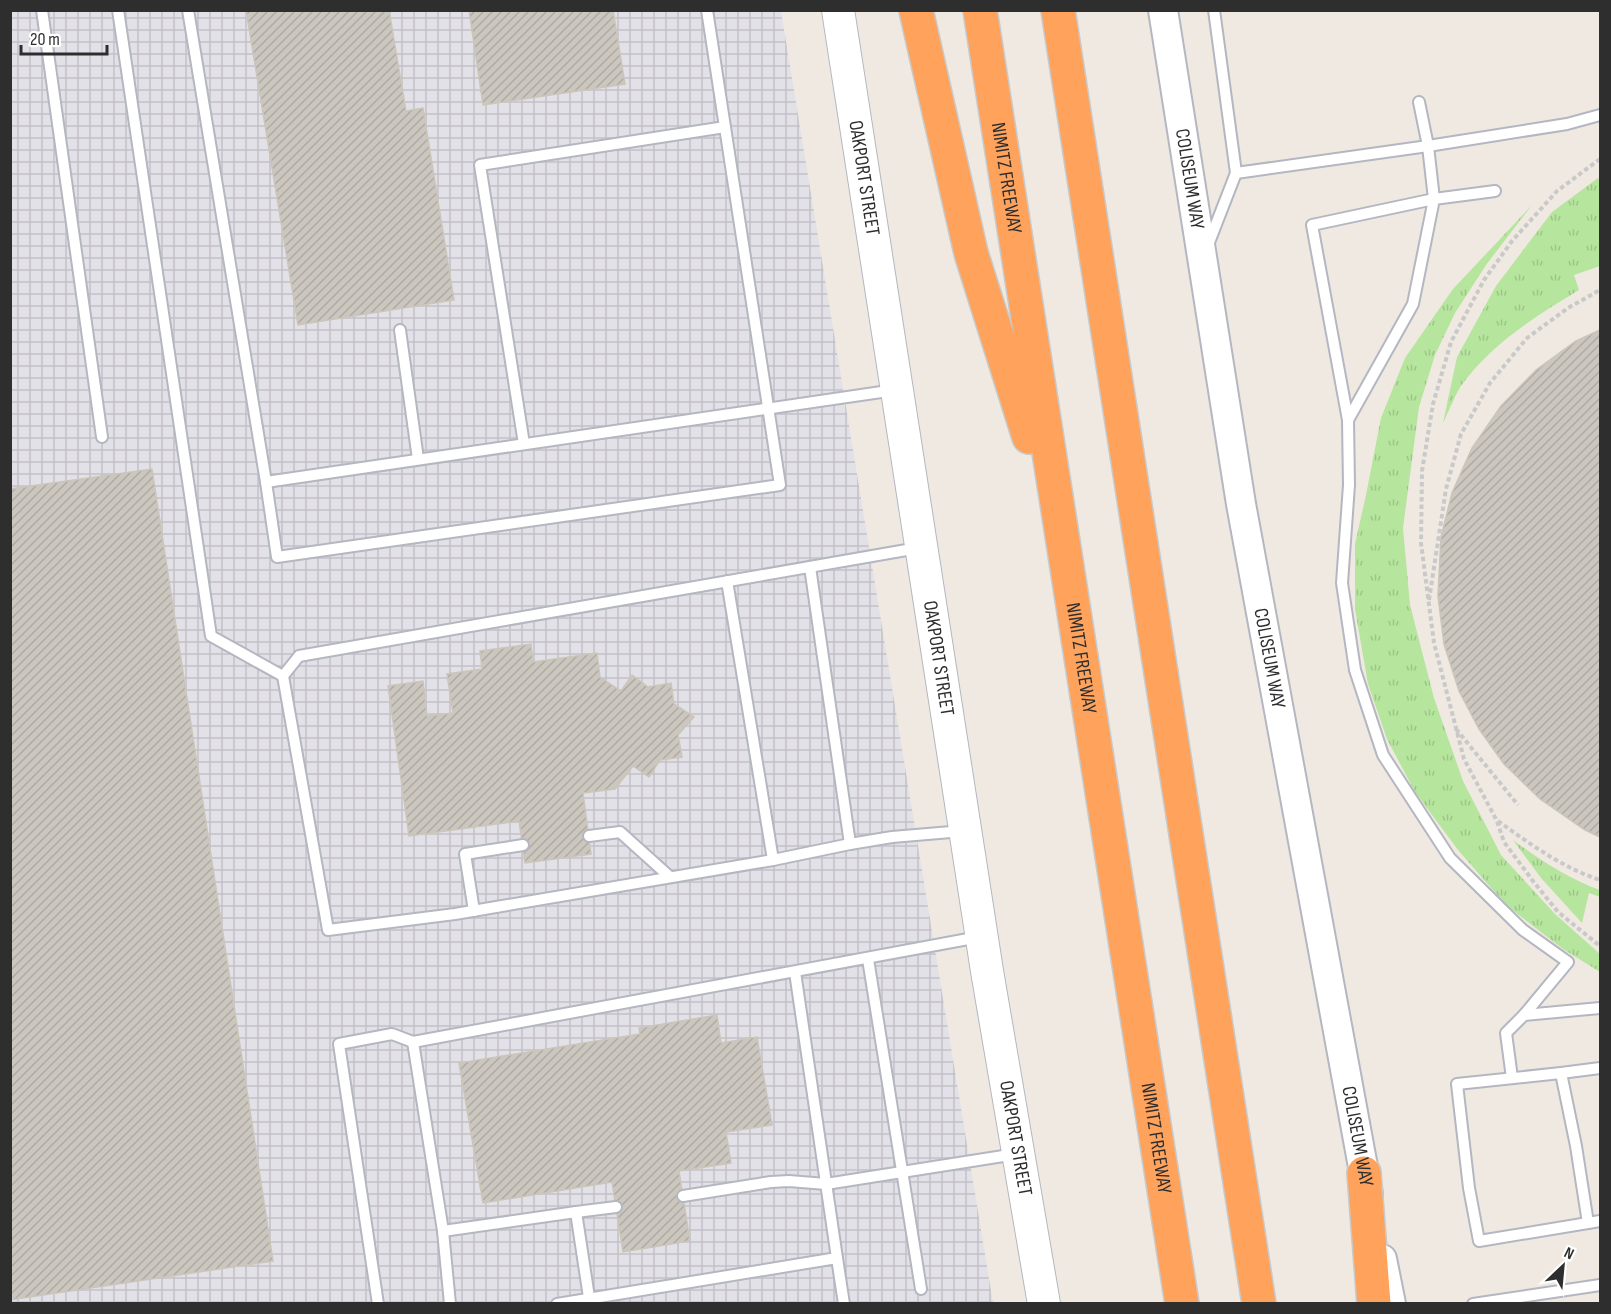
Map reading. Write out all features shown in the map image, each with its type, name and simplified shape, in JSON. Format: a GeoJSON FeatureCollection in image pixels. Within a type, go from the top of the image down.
{"type":"FeatureCollection","features":[{"type":"Feature","properties":{"kind":"highway"},"geometry":{"type":"LineString","coordinates":[[916,10],[971,253],[1061,539]]}},
{"type":"Feature","properties":{"kind":"highway","name":"NIMITZ FREEWAY"},"geometry":{"type":"LineString","coordinates":[[980,10],[1182,1304]]}},
{"type":"Feature","properties":{"kind":"highway"},"geometry":{"type":"LineString","coordinates":[[1058,10],[1259,1304]]}},
{"type":"Feature","properties":{"kind":"highway"},"geometry":{"type":"LineString","coordinates":[[1364,1173],[1374,1304]]}},
{"type":"Feature","properties":{"kind":"main road","name":"OAKPORT STREET"},"geometry":{"type":"LineString","coordinates":[[838,10],[982,937],[1044,1304]]}},
{"type":"Feature","properties":{"kind":"street","name":"COLISEUM WAY"},"geometry":{"type":"LineString","coordinates":[[1163,10],[1241,504],[1364,1173],[1391,1304]]}},
{"type":"Feature","properties":{"kind":"lane"},"geometry":{"type":"LineString","coordinates":[[42,10],[102,437]]}},
{"type":"Feature","properties":{"kind":"lane"},"geometry":{"type":"LineString","coordinates":[[118,10],[211,636],[283,676]]}},
{"type":"Feature","properties":{"kind":"lane"},"geometry":{"type":"LineString","coordinates":[[188,10],[277,557],[780,485],[706,10]]}},
{"type":"Feature","properties":{"kind":"lane"},"geometry":{"type":"LineString","coordinates":[[1202,259],[1236,173],[1214,10]]}},
{"type":"Feature","properties":{"kind":"lane"},"geometry":{"type":"LineString","coordinates":[[1348,420],[1413,304],[1434,199],[1428,146],[1419,102]]}},
{"type":"Feature","properties":{"kind":"lane"},"geometry":{"type":"LineString","coordinates":[[1236,173],[1428,146],[1567,124],[1600,116]]}},
{"type":"Feature","properties":{"kind":"lane"},"geometry":{"type":"LineString","coordinates":[[524,444],[480,165],[725,128]]}},
{"type":"Feature","properties":{"kind":"lane"},"geometry":{"type":"LineString","coordinates":[[1495,191],[1434,199],[1312,225],[1348,420],[1349,485],[1342,583],[1356,670],[1383,755],[1450,858],[1523,930],[1568,962],[1506,1033],[1512,1078]]}},
{"type":"Feature","properties":{"kind":"lane"},"geometry":{"type":"LineString","coordinates":[[400,330],[418,459]]}},
{"type":"Feature","properties":{"kind":"lane"},"geometry":{"type":"LineString","coordinates":[[266,482],[897,390]]}},
{"type":"Feature","properties":{"kind":"lane"},"geometry":{"type":"LineString","coordinates":[[922,548],[299,656],[283,676],[328,930],[474,911],[773,860],[892,837],[966,831]]}},
{"type":"Feature","properties":{"kind":"lane"},"geometry":{"type":"LineString","coordinates":[[810,567],[850,844]]}},
{"type":"Feature","properties":{"kind":"lane"},"geometry":{"type":"LineString","coordinates":[[727,581],[773,860]]}},
{"type":"Feature","properties":{"kind":"lane"},"geometry":{"type":"LineString","coordinates":[[589,836],[620,832],[670,877]]}},
{"type":"Feature","properties":{"kind":"lane"},"geometry":{"type":"LineString","coordinates":[[474,911],[465,854],[523,845]]}},
{"type":"Feature","properties":{"kind":"lane"},"geometry":{"type":"LineString","coordinates":[[378,1304],[339,1044],[392,1034],[413,1041],[982,937]]}},
{"type":"Feature","properties":{"kind":"lane"},"geometry":{"type":"LineString","coordinates":[[868,959],[921,1289]]}},
{"type":"Feature","properties":{"kind":"lane"},"geometry":{"type":"LineString","coordinates":[[795,972],[844,1304]]}},
{"type":"Feature","properties":{"kind":"lane"},"geometry":{"type":"LineString","coordinates":[[1524,1015],[1600,1008]]}},
{"type":"Feature","properties":{"kind":"lane"},"geometry":{"type":"LineString","coordinates":[[413,1041],[443,1231],[450,1304]]}},
{"type":"Feature","properties":{"kind":"lane"},"geometry":{"type":"LineString","coordinates":[[1600,1068],[1457,1084],[1469,1188],[1479,1241],[1600,1221]]}},
{"type":"Feature","properties":{"kind":"lane"},"geometry":{"type":"LineString","coordinates":[[1561,1073],[1576,1146],[1588,1223]]}},
{"type":"Feature","properties":{"kind":"lane"},"geometry":{"type":"LineString","coordinates":[[683,1196],[771,1182],[826,1184],[1019,1154]]}},
{"type":"Feature","properties":{"kind":"lane"},"geometry":{"type":"LineString","coordinates":[[443,1231],[616,1207]]}},
{"type":"Feature","properties":{"kind":"lane"},"geometry":{"type":"LineString","coordinates":[[576,1212],[590,1301]]}},
{"type":"Feature","properties":{"kind":"lane"},"geometry":{"type":"LineString","coordinates":[[557,1304],[590,1301],[837,1258]]}},
{"type":"Feature","properties":{"kind":"lane"},"geometry":{"type":"LineString","coordinates":[[1473,1304],[1600,1285]]}},
{"type":"Feature","properties":{"kind":"path"},"geometry":{"type":"LineString","coordinates":[[1600,159],[1557,191],[1512,241],[1484,280],[1451,342],[1433,404],[1422,471],[1421,543],[1434,643],[1464,759],[1497,821],[1504,842],[1558,912],[1600,946]]}},
{"type":"Feature","properties":{"kind":"path"},"geometry":{"type":"LineString","coordinates":[[1428,607],[1446,489],[1461,434],[1490,382],[1527,338],[1568,308],[1600,290]]}},
{"type":"Feature","properties":{"kind":"path"},"geometry":{"type":"LineString","coordinates":[[1455,728],[1518,805]]}},
{"type":"Feature","properties":{"kind":"path"},"geometry":{"type":"LineString","coordinates":[[1497,821],[1531,845],[1581,874],[1600,880]]}},
{"type":"Feature","properties":{"kind":"shaded area"},"geometry":{"type":"Polygon","coordinates":[[[10,11],[781,11],[993,1303],[11,1303],[10,11]]]}},
{"type":"Feature","properties":{"kind":"green space"},"geometry":{"type":"Polygon","coordinates":[[[1598,178],[1600,181],[1600,266],[1574,275],[1579,290],[1515,332],[1486,357],[1461,386],[1443,423],[1457,357],[1496,286],[1552,212],[1598,178]]]}},
{"type":"Feature","properties":{"kind":"green space"},"geometry":{"type":"Polygon","coordinates":[[[1532,205],[1486,265],[1455,313],[1435,355],[1419,407],[1403,528],[1410,605],[1434,698],[1463,781],[1501,855],[1555,914],[1600,954],[1600,972],[1563,949],[1506,905],[1458,850],[1415,792],[1387,739],[1368,684],[1355,609],[1355,544],[1381,418],[1405,358],[1453,289],[1532,205]]]}},
{"type":"Feature","properties":{"kind":"green space"},"geometry":{"type":"Polygon","coordinates":[[[1513,840],[1555,868],[1600,890],[1600,897],[1589,893],[1582,923],[1541,878],[1513,840]]]}},
{"type":"Feature","properties":{"kind":"building"},"geometry":{"type":"Polygon","coordinates":[[[246,10],[389,10],[406,111],[423,108],[454,300],[298,325],[246,10]]]}},
{"type":"Feature","properties":{"kind":"building"},"geometry":{"type":"Polygon","coordinates":[[[469,10],[613,10],[625,84],[483,105],[469,10]]]}},
{"type":"Feature","properties":{"kind":"building"},"geometry":{"type":"Polygon","coordinates":[[[1600,330],[1600,837],[1585,830],[1540,799],[1504,764],[1479,729],[1459,691],[1444,644],[1438,596],[1441,537],[1452,493],[1472,448],[1501,406],[1536,370],[1576,341],[1600,330]]]}},
{"type":"Feature","properties":{"kind":"building"},"geometry":{"type":"Polygon","coordinates":[[[152,469],[273,1261],[10,1300],[10,489],[152,469]]]}},
{"type":"Feature","properties":{"kind":"building"},"geometry":{"type":"Polygon","coordinates":[[[531,644],[533,662],[597,653],[600,677],[621,691],[632,675],[648,687],[671,683],[674,704],[694,717],[678,735],[682,757],[660,760],[649,777],[633,766],[615,789],[583,793],[591,854],[525,863],[519,821],[409,836],[388,686],[423,681],[427,716],[453,713],[447,674],[482,669],[480,651],[531,644]]]}},
{"type":"Feature","properties":{"kind":"building"},"geometry":{"type":"Polygon","coordinates":[[[717,1015],[721,1043],[757,1037],[772,1125],[726,1132],[731,1163],[679,1171],[690,1241],[623,1252],[612,1182],[483,1203],[459,1063],[640,1034],[639,1028],[717,1015]]]}}]}
